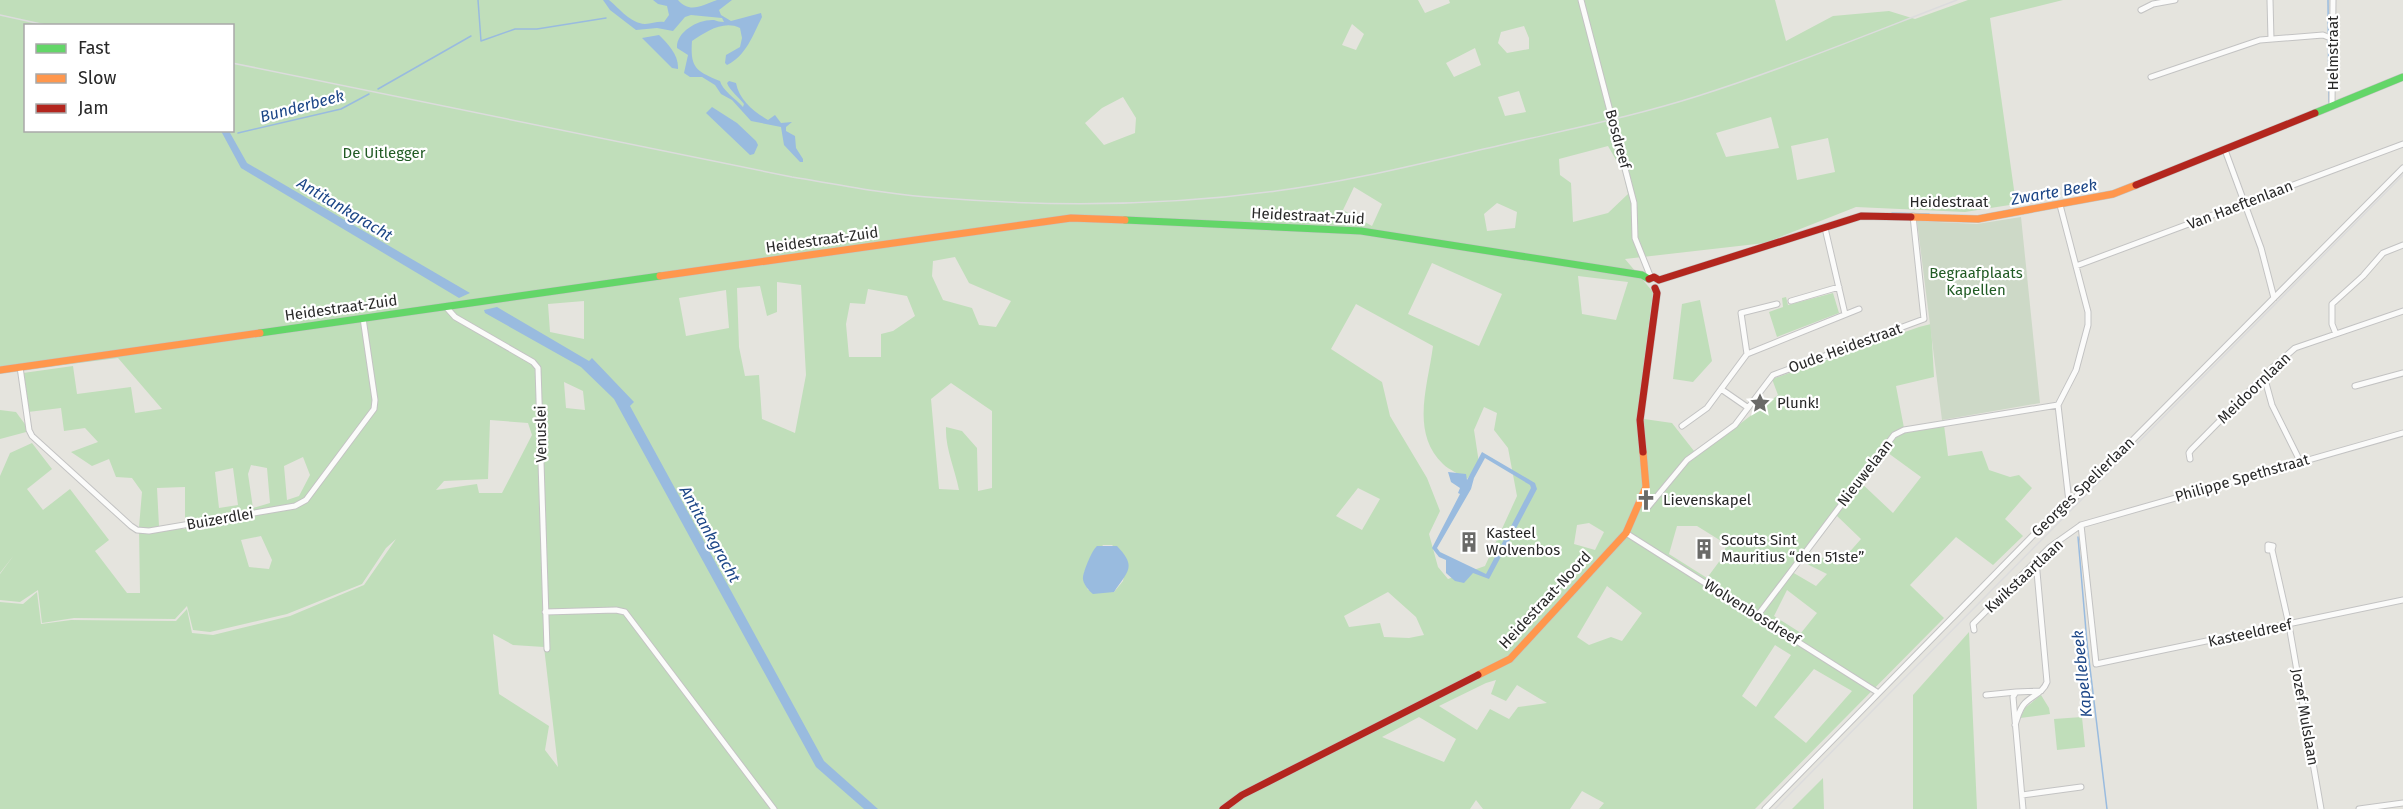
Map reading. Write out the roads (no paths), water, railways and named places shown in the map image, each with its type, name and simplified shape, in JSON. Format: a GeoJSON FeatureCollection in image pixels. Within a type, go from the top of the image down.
{"type":"FeatureCollection","features":[{"type":"Feature","properties":{"kind":"street","name":"Bosdreef"},"geometry":{"type":"LineString","coordinates":[[1581,0],[1634,203],[1635,238],[1650,279]]}},
{"type":"Feature","properties":{"kind":"street"},"geometry":{"type":"LineString","coordinates":[[2141,10],[2175,0]]}},
{"type":"Feature","properties":{"kind":"street"},"geometry":{"type":"LineString","coordinates":[[2270,0],[2271,39]]}},
{"type":"Feature","properties":{"kind":"street","name":"Helmstraat"},"geometry":{"type":"LineString","coordinates":[[2332,105],[2333,0]]}},
{"type":"Feature","properties":{"kind":"street"},"geometry":{"type":"LineString","coordinates":[[2151,77],[2260,40],[2323,35],[2333,39]]}},
{"type":"Feature","properties":{"kind":"street","name":"Heidestraat"},"geometry":{"type":"LineString","coordinates":[[1659,280],[1862,216],[1978,219],[2060,205],[2127,189],[2403,77]]}},
{"type":"Feature","properties":{"kind":"street","name":"Van Haeftenlaan"},"geometry":{"type":"LineString","coordinates":[[2076,266],[2403,144]]}},
{"type":"Feature","properties":{"kind":"street"},"geometry":{"type":"LineString","coordinates":[[2225,150],[2260,248],[2274,298]]}},
{"type":"Feature","properties":{"kind":"street","name":"Georges Spelierlaan"},"geometry":{"type":"LineString","coordinates":[[1765,809],[2052,516],[2077,496],[2403,168]]}},
{"type":"Feature","properties":{"kind":"street"},"geometry":{"type":"LineString","coordinates":[[2060,205],[2088,312],[2088,325],[2076,370],[2058,405],[2069,502]]}},
{"type":"Feature","properties":{"kind":"street","name":"Oude Heidestraat"},"geometry":{"type":"LineString","coordinates":[[1648,507],[1687,460],[1735,425],[1773,375],[1924,319],[1913,216]]}},
{"type":"Feature","properties":{"kind":"street","name":"Heidestraat-Zuid"},"geometry":{"type":"LineString","coordinates":[[0,370],[1071,218],[1360,231],[1642,275],[1650,279]]}},
{"type":"Feature","properties":{"kind":"street"},"geometry":{"type":"LineString","coordinates":[[1825,228],[1845,314]]}},
{"type":"Feature","properties":{"kind":"street"},"geometry":{"type":"LineString","coordinates":[[2336,334],[2332,324],[2332,303],[2363,276],[2383,253],[2403,245]]}},
{"type":"Feature","properties":{"kind":"street"},"geometry":{"type":"LineString","coordinates":[[1654,277],[1659,280],[1660,285],[1655,288],[1649,286],[1650,279],[1654,277]]}},
{"type":"Feature","properties":{"kind":"street"},"geometry":{"type":"LineString","coordinates":[[1791,301],[1839,287]]}},
{"type":"Feature","properties":{"kind":"street","name":"Heidestraat-Noord"},"geometry":{"type":"LineString","coordinates":[[1223,809],[1242,795],[1510,659],[1626,533],[1646,487],[1640,420],[1657,293],[1655,288]]}},
{"type":"Feature","properties":{"kind":"street"},"geometry":{"type":"LineString","coordinates":[[1747,354],[1741,313],[1777,304]]}},
{"type":"Feature","properties":{"kind":"street","name":"Venuslei"},"geometry":{"type":"LineString","coordinates":[[446,306],[454,317],[533,362],[538,368],[548,649]]}},
{"type":"Feature","properties":{"kind":"street"},"geometry":{"type":"LineString","coordinates":[[1682,426],[1707,408],[1747,354],[1859,309]]}},
{"type":"Feature","properties":{"kind":"street","name":"Meidoornlaan"},"geometry":{"type":"LineString","coordinates":[[2190,459],[2188,453],[2295,348],[2403,311]]}},
{"type":"Feature","properties":{"kind":"street","name":"Buizerdlei"},"geometry":{"type":"LineString","coordinates":[[20,367],[29,430],[32,436],[131,526],[137,530],[149,531],[295,506],[306,500],[374,409],[375,400],[363,318]]}},
{"type":"Feature","properties":{"kind":"street"},"geometry":{"type":"LineString","coordinates":[[2355,386],[2403,373]]}},
{"type":"Feature","properties":{"kind":"street"},"geometry":{"type":"LineString","coordinates":[[2264,376],[2272,405],[2300,461]]}},
{"type":"Feature","properties":{"kind":"street"},"geometry":{"type":"LineString","coordinates":[[1721,389],[1747,407]]}},
{"type":"Feature","properties":{"kind":"street","name":"Nieuwelaan"},"geometry":{"type":"LineString","coordinates":[[1758,615],[1894,435],[1912,429],[2058,405]]}},
{"type":"Feature","properties":{"kind":"street","name":"Philippe Spethstraat"},"geometry":{"type":"LineString","coordinates":[[2081,525],[2300,461],[2403,434]]}},
{"type":"Feature","properties":{"kind":"street","name":"Kwikstaartlaan"},"geometry":{"type":"LineString","coordinates":[[1974,630],[1973,624],[2050,547],[2081,525]]}},
{"type":"Feature","properties":{"kind":"street","name":"Kasteeldreef"},"geometry":{"type":"LineString","coordinates":[[2081,525],[2096,664],[2403,600]]}},
{"type":"Feature","properties":{"kind":"street","name":"Wolvenbosdreef"},"geometry":{"type":"LineString","coordinates":[[1626,533],[1878,692]]}},
{"type":"Feature","properties":{"kind":"street","name":"Jozef Mulslaan"},"geometry":{"type":"LineString","coordinates":[[2272,550],[2289,625],[2320,809]]}},
{"type":"Feature","properties":{"kind":"street"},"geometry":{"type":"LineString","coordinates":[[2015,725],[2019,711],[2025,703],[2042,691],[2047,682],[2036,561]]}},
{"type":"Feature","properties":{"kind":"street"},"geometry":{"type":"LineString","coordinates":[[545,612],[616,610],[625,612],[774,809]]}},
{"type":"Feature","properties":{"kind":"street"},"geometry":{"type":"LineString","coordinates":[[1986,695],[2042,691]]}},
{"type":"Feature","properties":{"kind":"street"},"geometry":{"type":"LineString","coordinates":[[2016,692],[2012,701],[2024,809]]}},
{"type":"Feature","properties":{"kind":"street"},"geometry":{"type":"LineString","coordinates":[[2022,795],[2080,788]]}},
{"type":"Feature","properties":{"kind":"street"},"geometry":{"type":"LineString","coordinates":[[2359,809],[2403,803]]}},
{"type":"Feature","properties":{"kind":"water"},"geometry":{"type":"Polygon","coordinates":[[[603,0],[609,0],[630,18],[645,24],[664,22],[669,15],[667,6],[653,0],[678,0],[687,7],[692,7],[717,0],[732,0],[719,10],[721,15],[731,21],[761,13],[762,17],[748,44],[734,61],[727,65],[726,55],[740,47],[742,38],[740,28],[727,25],[715,28],[692,41],[692,57],[700,71],[720,81],[726,91],[743,107],[744,104],[728,86],[729,81],[736,83],[740,95],[763,117],[768,120],[775,115],[781,123],[792,122],[786,127],[786,131],[795,136],[796,148],[803,162],[800,162],[784,145],[781,127],[751,121],[732,100],[721,94],[715,85],[702,77],[690,77],[684,73],[688,55],[677,48],[680,37],[695,24],[708,20],[724,22],[722,18],[691,15],[685,17],[673,31],[657,28],[636,30],[610,10],[603,0]]]}},
{"type":"Feature","properties":{"kind":"water"},"geometry":{"type":"Polygon","coordinates":[[[659,35],[675,54],[678,69],[672,68],[642,38],[659,35]]]}},
{"type":"Feature","properties":{"kind":"water"},"geometry":{"type":"Polygon","coordinates":[[[712,107],[737,123],[756,141],[758,145],[754,154],[750,155],[706,113],[712,107]]]}},
{"type":"Feature","properties":{"kind":"water","name":"Antitankgracht"},"geometry":{"type":"Polygon","coordinates":[[[222,132],[230,132],[247,163],[470,293],[459,298],[241,168],[222,132]]]}},
{"type":"Feature","properties":{"kind":"water","name":"Antitankgracht"},"geometry":{"type":"Polygon","coordinates":[[[497,307],[589,361],[592,358],[634,402],[630,406],[824,761],[878,809],[864,809],[816,767],[614,399],[581,367],[485,313],[484,310],[497,307]]]}},
{"type":"Feature","properties":{"kind":"water"},"geometry":{"type":"Polygon","coordinates":[[[1482,452],[1535,483],[1537,489],[1489,579],[1473,573],[1464,583],[1455,581],[1446,573],[1446,560],[1439,557],[1432,548],[1460,494],[1458,493],[1460,488],[1451,482],[1448,472],[1466,474],[1467,480],[1482,452]],[[1485,458],[1471,489],[1437,548],[1440,552],[1486,574],[1531,488],[1530,485],[1485,458]]]}},
{"type":"Feature","properties":{"kind":"water"},"geometry":{"type":"Polygon","coordinates":[[[1097,546],[1117,546],[1129,564],[1126,574],[1114,592],[1093,594],[1084,582],[1083,577],[1087,565],[1097,546]]]}},
{"type":"Feature","properties":{"kind":"waterway","name":"Bunderbeek"},"geometry":{"type":"LineString","coordinates":[[478,0],[481,41],[515,29],[537,29],[606,18]]}},
{"type":"Feature","properties":{"kind":"waterway","name":"Zwarte Beek"},"geometry":{"type":"LineString","coordinates":[[2328,0],[2329,102]]}},
{"type":"Feature","properties":{"kind":"waterway","name":"Bunderbeek"},"geometry":{"type":"LineString","coordinates":[[378,89],[471,36]]}},
{"type":"Feature","properties":{"kind":"waterway","name":"Bunderbeek"},"geometry":{"type":"LineString","coordinates":[[238,133],[341,109],[369,94]]}},
{"type":"Feature","properties":{"kind":"waterway","name":"Zwarte Beek"},"geometry":{"type":"LineString","coordinates":[[1892,213],[1929,214]]}},
{"type":"Feature","properties":{"kind":"waterway","name":"Kapellebeek"},"geometry":{"type":"LineString","coordinates":[[2078,537],[2087,643],[2107,809]]}},
{"type":"Feature","properties":{"kind":"railway"},"geometry":{"type":"LineString","coordinates":[[234,63],[792,177],[866,189],[922,197],[983,201],[1109,204],[1234,196],[1334,182],[1626,116],[1698,96],[1764,74],[1957,0]]}},
{"type":"Feature","properties":{"kind":"railway"},"geometry":{"type":"LineString","coordinates":[[0,15],[41,24]]}},
{"type":"Feature","properties":{"kind":"railway"},"geometry":{"type":"LineString","coordinates":[[1775,809],[2403,175]]}},
{"type":"Feature","properties":{"kind":"place","name":"Plunk!"},"geometry":{"type":"Point","coordinates":[1760,403]}},
{"type":"Feature","properties":{"kind":"place","name":"Lievenskapel"},"geometry":{"type":"Point","coordinates":[1646,500]}},
{"type":"Feature","properties":{"kind":"place","name":"Kasteel Wolvenbos"},"geometry":{"type":"Point","coordinates":[1469,542]}},
{"type":"Feature","properties":{"kind":"place","name":"Scouts Sint Mauritius “den 51ste”"},"geometry":{"type":"Point","coordinates":[1704,549]}},
{"type":"Feature","properties":{"kind":"park label","name":"De Uitlegger"},"geometry":{"type":"Point","coordinates":[384,153]}},
{"type":"Feature","properties":{"kind":"park label","name":"Begraafplaats Kapellen"},"geometry":{"type":"Point","coordinates":[1976,282]}}]}
